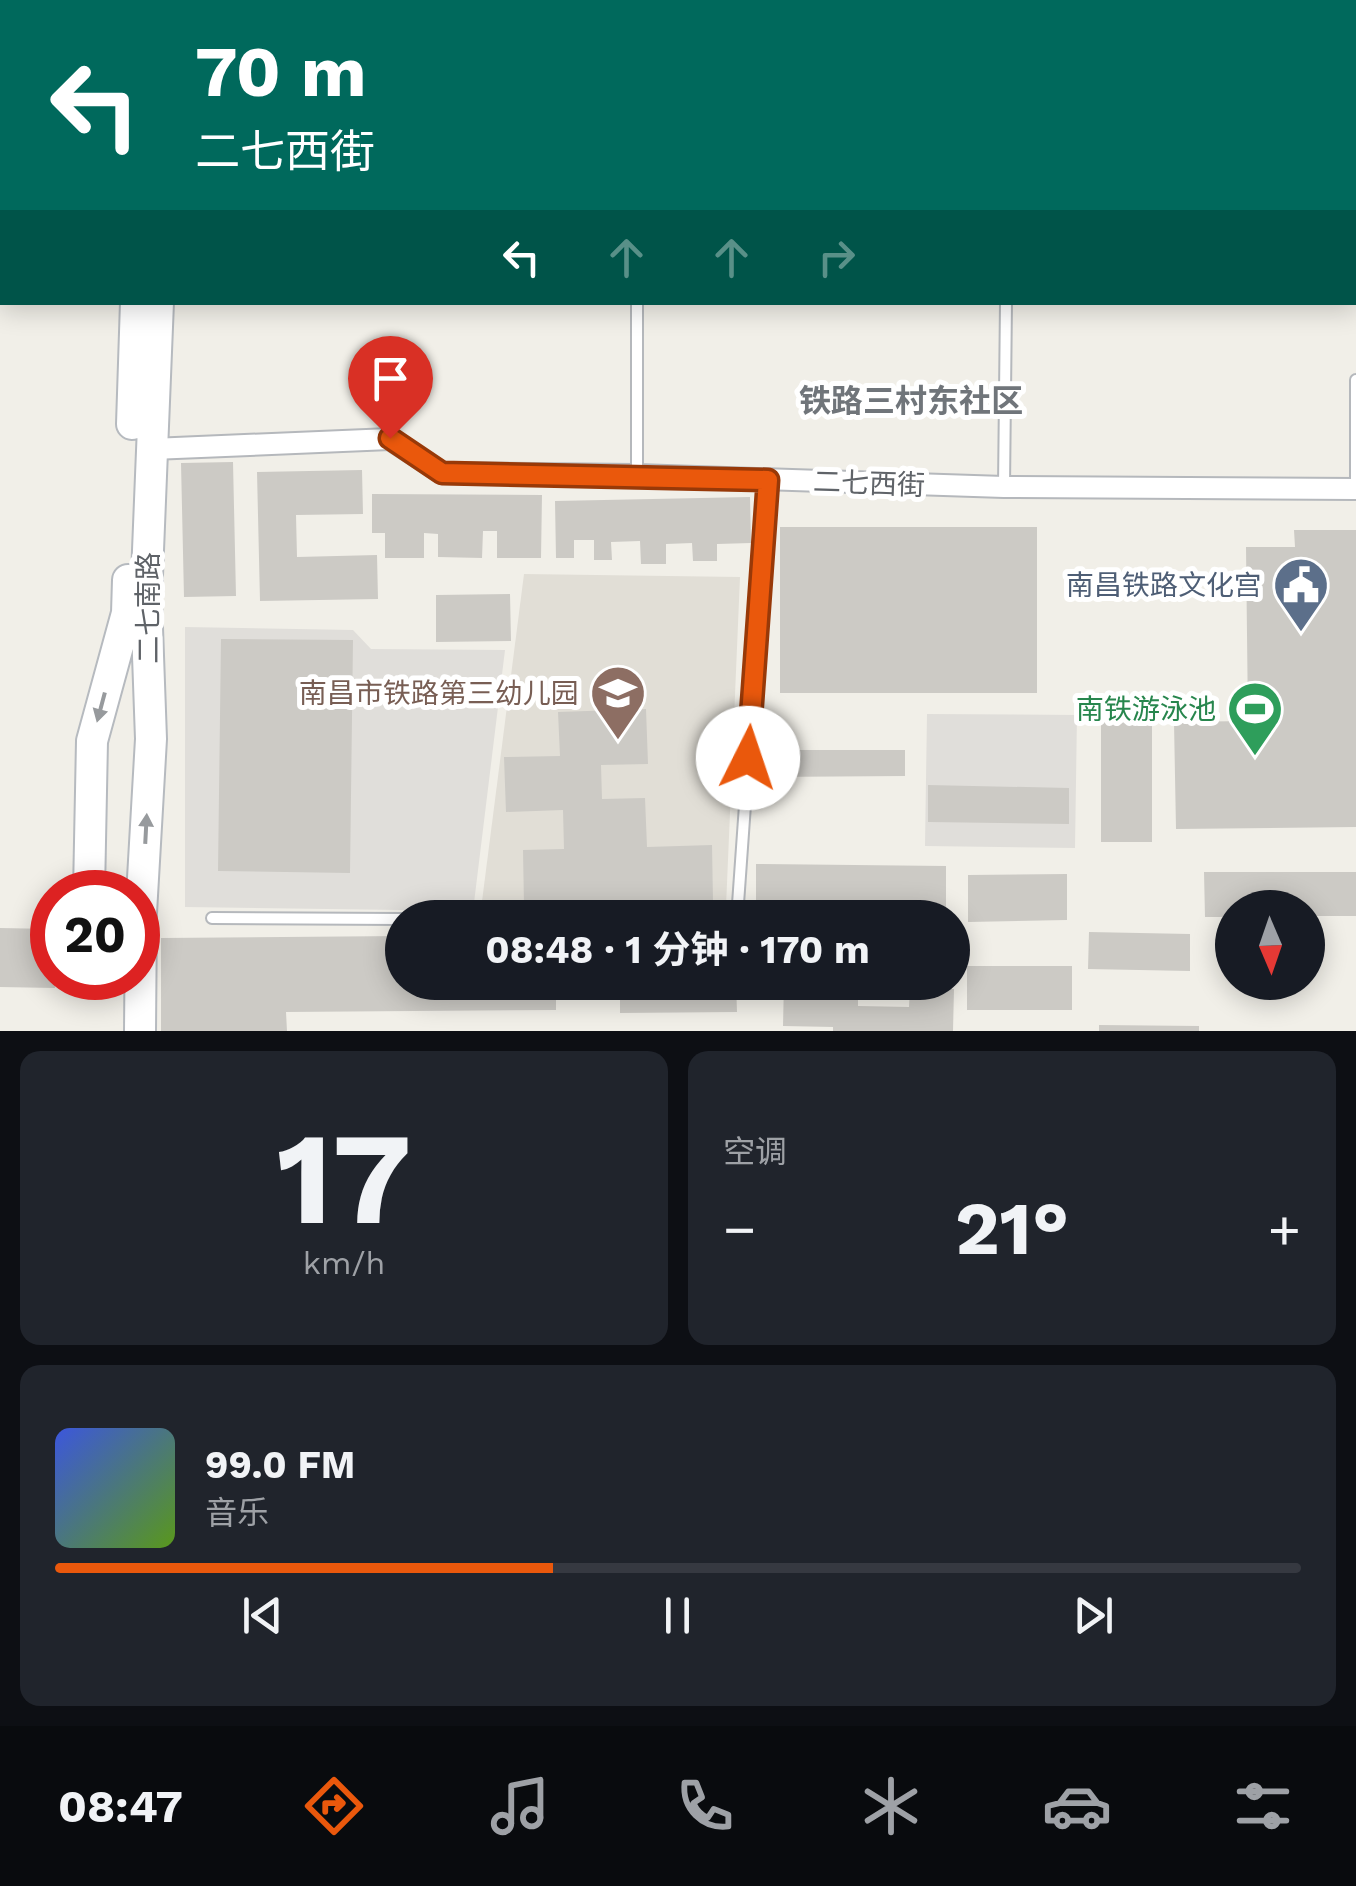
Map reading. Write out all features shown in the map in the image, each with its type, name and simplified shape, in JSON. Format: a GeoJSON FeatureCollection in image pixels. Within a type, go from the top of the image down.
{"type":"FeatureCollection","features":[{"type":"Feature","properties":{"kind":"main road","name":"二七南路"},"geometry":{"type":"LineString","coordinates":[[89,870],[92,741],[127,613],[136,305]]}},
{"type":"Feature","properties":{"kind":"main road","name":"二七南路"},"geometry":{"type":"LineString","coordinates":[[142,870],[150,739],[146,600],[158,305]]}},
{"type":"Feature","properties":{"kind":"main road","name":"二七南路"},"geometry":{"type":"LineString","coordinates":[[140,1000],[140,1031]]}},
{"type":"Feature","properties":{"kind":"street","name":"二七西街"},"geometry":{"type":"LineString","coordinates":[[152,449],[390,438],[442,473],[1004,487],[1356,489]]}},
{"type":"Feature","properties":{"kind":"lane"},"geometry":{"type":"LineString","coordinates":[[637,305],[637,476]]}},
{"type":"Feature","properties":{"kind":"lane"},"geometry":{"type":"LineString","coordinates":[[1004,487],[1006,305]]}},
{"type":"Feature","properties":{"kind":"lane"},"geometry":{"type":"LineString","coordinates":[[1356,380],[1356,489]]}},
{"type":"Feature","properties":{"kind":"lane"},"geometry":{"type":"LineString","coordinates":[[738,900],[768,480]]}},
{"type":"Feature","properties":{"kind":"lane"},"geometry":{"type":"LineString","coordinates":[[212,918],[385,919]]}},
{"type":"Feature","properties":{"kind":"shaded area","name":"南昌市铁路第三幼儿园"},"geometry":{"type":"Polygon","coordinates":[[[524,574],[740,577],[726,900],[482,900],[524,574]]]}},
{"type":"Feature","properties":{"kind":"shaded area"},"geometry":{"type":"Polygon","coordinates":[[[185,627],[353,630],[371,649],[505,650],[474,900],[385,900],[385,910],[185,907],[185,627]]]}},
{"type":"Feature","properties":{"kind":"shaded area"},"geometry":{"type":"Polygon","coordinates":[[[927,714],[1077,715],[1075,848],[925,846],[927,714]]]}},
{"type":"Feature","properties":{"kind":"building"},"geometry":{"type":"Polygon","coordinates":[[[233,462],[236,596],[184,597],[181,463],[233,462]]]}},
{"type":"Feature","properties":{"kind":"building"},"geometry":{"type":"Polygon","coordinates":[[[362,470],[363,514],[296,515],[297,557],[377,555],[378,599],[260,601],[257,472],[362,470]]]}},
{"type":"Feature","properties":{"kind":"building"},"geometry":{"type":"Polygon","coordinates":[[[372,494],[542,495],[541,558],[497,558],[497,531],[483,531],[482,558],[438,557],[438,534],[424,533],[424,558],[385,558],[385,533],[372,533],[372,494]]]}},
{"type":"Feature","properties":{"kind":"building"},"geometry":{"type":"Polygon","coordinates":[[[750,497],[751,543],[717,544],[717,561],[693,561],[692,543],[666,544],[666,564],[641,564],[640,541],[611,542],[612,560],[594,560],[594,540],[574,540],[574,558],[556,558],[555,501],[750,497]]]}},
{"type":"Feature","properties":{"kind":"building"},"geometry":{"type":"Polygon","coordinates":[[[780,527],[1037,527],[1037,693],[780,693],[780,527]]]}},
{"type":"Feature","properties":{"kind":"building","name":"南昌铁路文化宫"},"geometry":{"type":"Polygon","coordinates":[[[1294,530],[1356,530],[1356,827],[1176,829],[1174,722],[1248,721],[1246,547],[1295,547],[1294,530]]]}},
{"type":"Feature","properties":{"kind":"building"},"geometry":{"type":"Polygon","coordinates":[[[510,594],[511,641],[436,642],[436,595],[510,594]]]}},
{"type":"Feature","properties":{"kind":"building"},"geometry":{"type":"Polygon","coordinates":[[[221,639],[353,640],[350,873],[218,871],[221,639]]]}},
{"type":"Feature","properties":{"kind":"building"},"geometry":{"type":"Polygon","coordinates":[[[646,709],[648,764],[601,765],[602,799],[645,798],[647,847],[712,845],[713,900],[524,900],[523,850],[564,849],[563,810],[506,812],[504,757],[560,756],[558,712],[646,709]]]}},
{"type":"Feature","properties":{"kind":"building"},"geometry":{"type":"Polygon","coordinates":[[[1101,722],[1152,722],[1152,842],[1101,842],[1101,722]]]}},
{"type":"Feature","properties":{"kind":"building"},"geometry":{"type":"Polygon","coordinates":[[[766,750],[905,750],[905,776],[767,777],[766,750]]]}},
{"type":"Feature","properties":{"kind":"building"},"geometry":{"type":"Polygon","coordinates":[[[928,785],[1069,788],[1069,824],[928,822],[928,785]]]}},
{"type":"Feature","properties":{"kind":"building"},"geometry":{"type":"Polygon","coordinates":[[[756,864],[946,866],[946,900],[756,900],[756,864]]]}},
{"type":"Feature","properties":{"kind":"building"},"geometry":{"type":"Polygon","coordinates":[[[1204,872],[1356,872],[1356,916],[1325,916],[1325,890],[1215,890],[1215,917],[1205,917],[1204,872]]]}},
{"type":"Feature","properties":{"kind":"building"},"geometry":{"type":"Polygon","coordinates":[[[1067,874],[1067,920],[970,922],[968,875],[1067,874]]]}},
{"type":"Feature","properties":{"kind":"building"},"geometry":{"type":"Polygon","coordinates":[[[0,928],[30,929],[30,988],[0,987],[0,928]]]}},
{"type":"Feature","properties":{"kind":"building"},"geometry":{"type":"Polygon","coordinates":[[[1089,932],[1190,934],[1190,971],[1088,969],[1089,932]]]}},
{"type":"Feature","properties":{"kind":"building"},"geometry":{"type":"Polygon","coordinates":[[[385,936],[385,1000],[556,1000],[556,1010],[286,1012],[287,1031],[161,1031],[161,938],[385,936]]]}},
{"type":"Feature","properties":{"kind":"building"},"geometry":{"type":"Polygon","coordinates":[[[970,966],[1072,966],[1072,1010],[967,1010],[970,966]]]}},
{"type":"Feature","properties":{"kind":"building"},"geometry":{"type":"Polygon","coordinates":[[[620,1000],[737,1000],[737,1012],[620,1013],[620,1000]]]}},
{"type":"Feature","properties":{"kind":"building"},"geometry":{"type":"Polygon","coordinates":[[[784,1000],[858,1000],[858,1006],[909,1007],[909,1000],[954,1000],[953,1031],[833,1031],[833,1027],[783,1026],[784,1000]]]}},
{"type":"Feature","properties":{"kind":"building"},"geometry":{"type":"Polygon","coordinates":[[[1099,1025],[1199,1026],[1199,1031],[1099,1031],[1099,1025]]]}},
{"type":"Feature","properties":{"kind":"place","name":"南昌铁路文化宫"},"geometry":{"type":"Point","coordinates":[1301,634]}},
{"type":"Feature","properties":{"kind":"place","name":"南昌市铁路第三幼儿园"},"geometry":{"type":"Point","coordinates":[618,742]}},
{"type":"Feature","properties":{"kind":"place","name":"南铁游泳池"},"geometry":{"type":"Point","coordinates":[1255,758]}},
{"type":"Feature","properties":{"kind":"district","name":"铁路三村东社区"},"geometry":{"type":"Point","coordinates":[911,401]}},
{"type":"Feature","properties":{"kind":"route"},"geometry":{"type":"LineString","coordinates":[[390,438],[442,473],[768,480],[748,758]]}}]}
